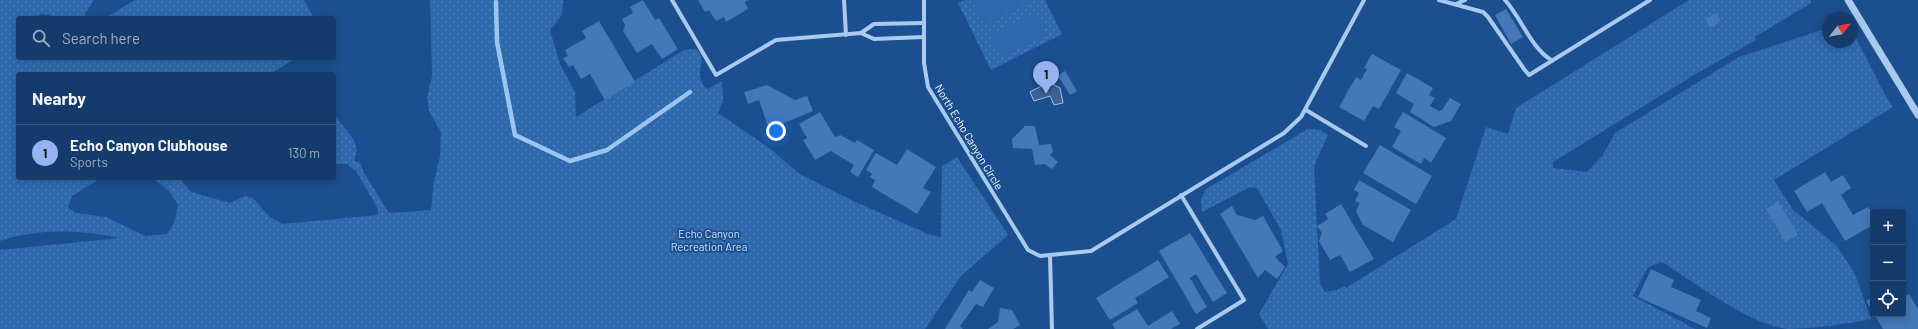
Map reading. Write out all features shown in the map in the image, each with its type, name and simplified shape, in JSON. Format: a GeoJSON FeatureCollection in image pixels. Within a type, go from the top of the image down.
{"type":"FeatureCollection","features":[{"type":"Feature","properties":{"kind":"street"},"geometry":{"type":"LineString","coordinates":[[672,0],[716,75],[776,40],[861,33],[874,24],[924,23]]}},
{"type":"Feature","properties":{"kind":"street"},"geometry":{"type":"LineString","coordinates":[[844,0],[846,35]]}},
{"type":"Feature","properties":{"kind":"street","name":"North Echo Canyon Circle"},"geometry":{"type":"LineString","coordinates":[[924,0],[924,63],[928,87],[1028,250],[1040,256],[1091,251],[1181,195],[1284,134],[1306,110],[1364,0]]}},
{"type":"Feature","properties":{"kind":"street"},"geometry":{"type":"LineString","coordinates":[[1439,0],[1483,12],[1529,75],[1650,0]]}},
{"type":"Feature","properties":{"kind":"street"},"geometry":{"type":"LineString","coordinates":[[1456,4],[1466,0]]}},
{"type":"Feature","properties":{"kind":"street"},"geometry":{"type":"LineString","coordinates":[[1505,0],[1531,40],[1542,54],[1551,60]]}},
{"type":"Feature","properties":{"kind":"street"},"geometry":{"type":"LineString","coordinates":[[1849,1],[1918,115]]}},
{"type":"Feature","properties":{"kind":"street"},"geometry":{"type":"LineString","coordinates":[[861,33],[874,39],[924,37]]}},
{"type":"Feature","properties":{"kind":"street"},"geometry":{"type":"LineString","coordinates":[[1306,110],[1366,146]]}},
{"type":"Feature","properties":{"kind":"street"},"geometry":{"type":"LineString","coordinates":[[1181,195],[1244,300],[1197,329]]}},
{"type":"Feature","properties":{"kind":"street"},"geometry":{"type":"LineString","coordinates":[[1050,256],[1052,329]]}},
{"type":"Feature","properties":{"kind":"green space","name":"Echo Canyon Recreation Area"},"geometry":{"type":"Polygon","coordinates":[[[0,0],[94,0],[85,14],[86,16],[50,16],[41,14],[38,16],[16,16],[16,60],[293,60],[273,72],[16,72],[16,180],[98,180],[72,196],[68,207],[76,213],[106,217],[145,236],[167,234],[174,223],[178,205],[170,192],[155,180],[181,180],[191,192],[230,203],[245,196],[253,198],[269,216],[282,224],[378,215],[378,209],[356,171],[347,164],[336,164],[336,117],[354,140],[357,150],[354,161],[360,163],[364,173],[389,213],[431,210],[434,181],[440,156],[441,132],[429,111],[427,98],[432,76],[430,0],[563,0],[562,15],[550,30],[560,64],[575,92],[576,117],[684,50],[696,49],[700,53],[701,58],[700,78],[707,89],[722,81],[723,101],[718,113],[772,150],[798,173],[851,200],[928,234],[941,237],[942,166],[957,157],[1008,235],[961,276],[925,329],[0,329],[0,250],[120,238],[90,233],[45,232],[0,241],[0,0]]]}},
{"type":"Feature","properties":{"kind":"green space"},"geometry":{"type":"Polygon","coordinates":[[[135,0],[304,0],[313,16],[108,16],[135,0]]]}},
{"type":"Feature","properties":{"kind":"green space"},"geometry":{"type":"Polygon","coordinates":[[[965,0],[1045,0],[1062,34],[991,70],[958,3],[965,0]]]}},
{"type":"Feature","properties":{"kind":"green space"},"geometry":{"type":"Polygon","coordinates":[[[979,0],[1029,0],[1030,2],[984,25],[973,3],[979,0]]]}},
{"type":"Feature","properties":{"kind":"green space"},"geometry":{"type":"Polygon","coordinates":[[[1689,0],[1810,0],[1811,3],[1755,37],[1756,40],[1699,72],[1553,162],[1553,168],[1587,172],[1603,155],[1615,133],[1739,57],[1822,30],[1822,48],[1858,48],[1858,42],[1885,95],[1893,107],[1774,180],[1793,210],[1837,246],[1855,274],[1871,319],[1806,328],[1787,329],[1772,326],[1723,302],[1662,262],[1648,267],[1633,296],[1695,329],[1268,329],[1259,314],[1288,264],[1281,230],[1257,188],[1250,187],[1202,212],[1201,199],[1206,189],[1308,129],[1320,130],[1328,135],[1314,166],[1320,284],[1325,292],[1337,290],[1345,286],[1346,288],[1456,219],[1486,127],[1508,134],[1516,108],[1689,0]]]}},
{"type":"Feature","properties":{"kind":"green space"},"geometry":{"type":"Polygon","coordinates":[[[1036,13],[1047,35],[1001,58],[990,36],[1036,13]]]}},
{"type":"Feature","properties":{"kind":"shaded area"},"geometry":{"type":"Polygon","coordinates":[[[1049,82],[1060,88],[1063,103],[1054,105],[1050,96],[1034,101],[1030,92],[1049,82]]]}},
{"type":"Feature","properties":{"kind":"building"},"geometry":{"type":"Polygon","coordinates":[[[643,0],[655,20],[659,18],[678,49],[662,59],[652,44],[637,53],[623,31],[625,25],[622,19],[633,13],[630,7],[643,0]]]}},
{"type":"Feature","properties":{"kind":"building"},"geometry":{"type":"Polygon","coordinates":[[[698,0],[749,0],[745,2],[748,9],[726,22],[724,17],[716,21],[709,10],[705,12],[698,0]]]}},
{"type":"Feature","properties":{"kind":"building"},"geometry":{"type":"Polygon","coordinates":[[[1506,9],[1523,37],[1511,44],[1495,15],[1506,9]]]}},
{"type":"Feature","properties":{"kind":"building"},"geometry":{"type":"Polygon","coordinates":[[[1716,13],[1721,21],[1710,28],[1705,19],[1716,13]]]}},
{"type":"Feature","properties":{"kind":"building"},"geometry":{"type":"Polygon","coordinates":[[[599,21],[635,82],[605,100],[590,74],[581,79],[573,65],[569,67],[563,58],[568,56],[565,50],[586,38],[582,31],[599,21]]]}},
{"type":"Feature","properties":{"kind":"building"},"geometry":{"type":"Polygon","coordinates":[[[1372,54],[1401,70],[1379,109],[1373,106],[1364,121],[1339,107],[1356,77],[1361,80],[1367,69],[1364,68],[1372,54]]]}},
{"type":"Feature","properties":{"kind":"building"},"geometry":{"type":"Polygon","coordinates":[[[1065,71],[1077,91],[1070,95],[1058,76],[1065,71]]]}},
{"type":"Feature","properties":{"kind":"building"},"geometry":{"type":"Polygon","coordinates":[[[1407,73],[1433,88],[1429,95],[1435,98],[1430,106],[1439,111],[1442,110],[1450,98],[1461,104],[1451,121],[1434,127],[1410,112],[1414,104],[1396,93],[1407,73]]]}},
{"type":"Feature","properties":{"kind":"building"},"geometry":{"type":"Polygon","coordinates":[[[767,85],[795,100],[807,96],[813,111],[769,129],[759,100],[748,104],[744,92],[767,85]]]}},
{"type":"Feature","properties":{"kind":"building"},"geometry":{"type":"Polygon","coordinates":[[[820,112],[835,137],[840,135],[855,143],[857,140],[874,150],[858,177],[850,172],[854,165],[831,151],[815,160],[803,140],[807,138],[799,124],[820,112]]]}},
{"type":"Feature","properties":{"kind":"building"},"geometry":{"type":"Polygon","coordinates":[[[1403,112],[1446,138],[1431,163],[1424,158],[1421,164],[1392,147],[1401,131],[1394,127],[1403,112]]]}},
{"type":"Feature","properties":{"kind":"building"},"geometry":{"type":"Polygon","coordinates":[[[1025,126],[1035,126],[1039,145],[1051,144],[1053,152],[1050,155],[1058,162],[1052,169],[1045,164],[1035,165],[1032,149],[1013,148],[1012,139],[1025,126]]]}},
{"type":"Feature","properties":{"kind":"building"},"geometry":{"type":"Polygon","coordinates":[[[1380,145],[1432,176],[1416,204],[1363,173],[1380,145]]]}},
{"type":"Feature","properties":{"kind":"building"},"geometry":{"type":"Polygon","coordinates":[[[907,149],[936,167],[923,188],[931,192],[917,214],[872,187],[875,180],[870,177],[872,174],[866,170],[876,153],[897,165],[907,149]]]}},
{"type":"Feature","properties":{"kind":"building"},"geometry":{"type":"Polygon","coordinates":[[[1825,172],[1831,182],[1843,175],[1851,188],[1841,195],[1853,215],[1868,207],[1870,210],[1870,227],[1845,241],[1822,203],[1807,212],[1794,191],[1825,172]]]}},
{"type":"Feature","properties":{"kind":"building"},"geometry":{"type":"Polygon","coordinates":[[[1359,180],[1411,210],[1393,242],[1363,225],[1356,211],[1360,203],[1355,201],[1359,193],[1354,190],[1359,180]]]}},
{"type":"Feature","properties":{"kind":"building"},"geometry":{"type":"Polygon","coordinates":[[[1778,201],[1798,235],[1785,242],[1766,209],[1778,201]]]}},
{"type":"Feature","properties":{"kind":"building"},"geometry":{"type":"Polygon","coordinates":[[[1341,204],[1374,259],[1350,272],[1340,255],[1330,260],[1319,241],[1322,233],[1317,226],[1328,219],[1325,214],[1341,204]]]}},
{"type":"Feature","properties":{"kind":"building"},"geometry":{"type":"Polygon","coordinates":[[[1232,206],[1237,215],[1255,220],[1263,216],[1283,251],[1275,257],[1285,267],[1277,279],[1265,270],[1258,278],[1220,214],[1232,206]]]}},
{"type":"Feature","properties":{"kind":"building"},"geometry":{"type":"Polygon","coordinates":[[[1190,233],[1227,293],[1213,302],[1196,274],[1190,278],[1207,307],[1196,314],[1159,251],[1190,233]]]}},
{"type":"Feature","properties":{"kind":"building"},"geometry":{"type":"Polygon","coordinates":[[[1158,260],[1169,277],[1135,298],[1138,303],[1110,320],[1096,298],[1158,260]]]}},
{"type":"Feature","properties":{"kind":"building"},"geometry":{"type":"Polygon","coordinates":[[[1651,269],[1674,280],[1671,287],[1701,300],[1696,311],[1711,318],[1707,328],[1638,297],[1651,269]]]}},
{"type":"Feature","properties":{"kind":"building"},"geometry":{"type":"Polygon","coordinates":[[[980,280],[994,288],[983,307],[976,304],[960,326],[963,329],[945,329],[969,290],[972,292],[980,280]]]}},
{"type":"Feature","properties":{"kind":"building"},"geometry":{"type":"Polygon","coordinates":[[[1909,294],[1918,309],[1918,329],[1883,329],[1876,317],[1906,317],[1906,296],[1909,294]]]}},
{"type":"Feature","properties":{"kind":"building"},"geometry":{"type":"Polygon","coordinates":[[[1870,299],[1870,307],[1866,301],[1870,299]]]}},
{"type":"Feature","properties":{"kind":"building"},"geometry":{"type":"Polygon","coordinates":[[[1000,308],[1012,310],[1020,325],[1013,329],[988,329],[998,322],[1000,308]]]}},
{"type":"Feature","properties":{"kind":"building"},"geometry":{"type":"Polygon","coordinates":[[[1137,309],[1148,326],[1172,311],[1180,324],[1171,329],[1115,329],[1112,324],[1137,309]]]}},
{"type":"Feature","properties":{"kind":"waterway"},"geometry":{"type":"LineString","coordinates":[[496,2],[497,42],[515,135],[570,161],[607,150],[690,92]]}},
{"type":"Feature","properties":{"kind":"place","name":"Echo Canyon Clubhouse"},"geometry":{"type":"Point","coordinates":[1046,94]}}]}
